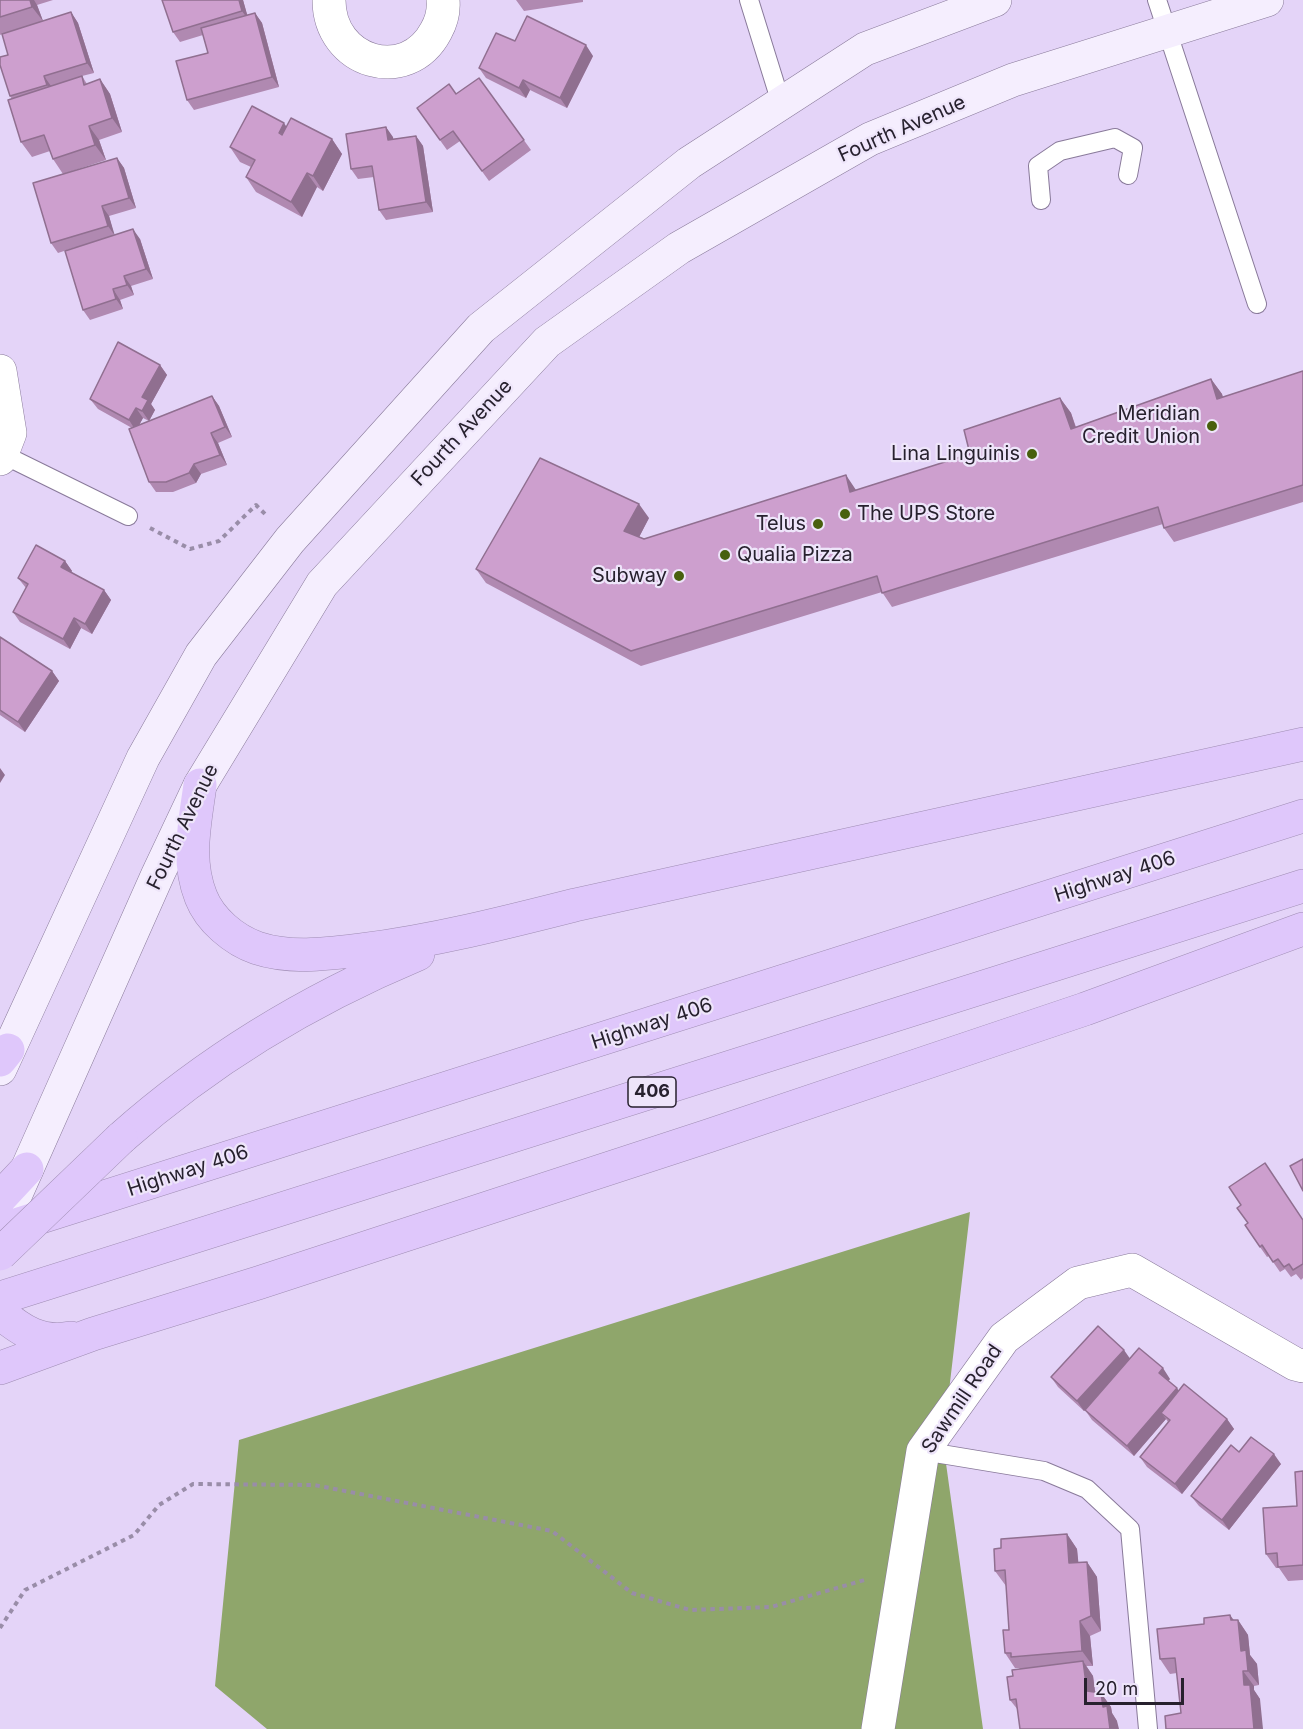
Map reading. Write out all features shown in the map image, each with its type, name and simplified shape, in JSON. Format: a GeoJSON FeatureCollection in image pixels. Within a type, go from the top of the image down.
{"type":"FeatureCollection","features":[{"type":"Feature","properties":{"kind":"highway"},"geometry":{"type":"LineString","coordinates":[[200,785],[191,846],[200,896],[209,913],[238,940],[257,948],[301,955],[388,946],[472,931],[586,903],[1303,744]]}},
{"type":"Feature","properties":{"kind":"highway","name":"Highway 406"},"geometry":{"type":"LineString","coordinates":[[0,1229],[1303,816]]}},
{"type":"Feature","properties":{"kind":"highway","name":"406"},"geometry":{"type":"LineString","coordinates":[[0,1298],[1303,886]]}},
{"type":"Feature","properties":{"kind":"highway"},"geometry":{"type":"LineString","coordinates":[[0,1368],[93,1334],[270,1279],[730,1129],[1084,1009],[1303,929]]}},
{"type":"Feature","properties":{"kind":"highway"},"geometry":{"type":"LineString","coordinates":[[0,1254],[121,1138],[186,1084],[291,1014],[380,970],[472,931]]}},
{"type":"Feature","properties":{"kind":"highway"},"geometry":{"type":"LineString","coordinates":[[0,1198],[27,1169]]}},
{"type":"Feature","properties":{"kind":"highway"},"geometry":{"type":"LineString","coordinates":[[0,1313],[20,1330],[36,1336],[64,1339],[93,1334]]}},
{"type":"Feature","properties":{"kind":"main road"},"geometry":{"type":"LineString","coordinates":[[3,1060],[149,748],[201,654],[290,540],[481,328],[689,163],[865,49],[995,0]]}},
{"type":"Feature","properties":{"kind":"main road","name":"Fourth Avenue"},"geometry":{"type":"LineString","coordinates":[[0,1229],[200,785],[322,584],[547,342],[679,248],[870,139],[1013,81],[1266,0]]}},
{"type":"Feature","properties":{"kind":"street"},"geometry":{"type":"LineString","coordinates":[[329,0],[329,13],[335,31],[346,46],[362,57],[381,62],[399,61],[417,53],[431,40],[440,24],[443,0]]}},
{"type":"Feature","properties":{"kind":"street"},"geometry":{"type":"LineString","coordinates":[[0,371],[10,433],[1,457]]}},
{"type":"Feature","properties":{"kind":"street","name":"Sawmill Road"},"geometry":{"type":"LineString","coordinates":[[878,1729],[923,1450],[1004,1338],[1078,1283],[1132,1270],[1295,1364],[1303,1366]]}},
{"type":"Feature","properties":{"kind":"lane"},"geometry":{"type":"LineString","coordinates":[[749,0],[781,104]]}},
{"type":"Feature","properties":{"kind":"lane"},"geometry":{"type":"LineString","coordinates":[[1157,0],[1257,304]]}},
{"type":"Feature","properties":{"kind":"lane"},"geometry":{"type":"LineString","coordinates":[[1041,200],[1038,166],[1060,150],[1115,138],[1133,148],[1128,175]]}},
{"type":"Feature","properties":{"kind":"lane"},"geometry":{"type":"LineString","coordinates":[[1,457],[128,516]]}},
{"type":"Feature","properties":{"kind":"lane"},"geometry":{"type":"LineString","coordinates":[[923,1450],[1044,1471],[1087,1489],[1130,1529],[1148,1729]]}},
{"type":"Feature","properties":{"kind":"path"},"geometry":{"type":"LineString","coordinates":[[128,516],[190,549],[219,541],[256,505],[290,540]]}},
{"type":"Feature","properties":{"kind":"path"},"geometry":{"type":"LineString","coordinates":[[0,1628],[25,1590],[134,1535],[159,1505],[193,1484],[314,1485],[552,1532],[632,1593],[690,1610],[771,1607],[904,1569]]}},
{"type":"Feature","properties":{"kind":"green space"},"geometry":{"type":"Polygon","coordinates":[[[970,1212],[943,1442],[983,1729],[267,1729],[215,1686],[239,1440],[970,1212]]]}},
{"type":"Feature","properties":{"kind":"building"},"geometry":{"type":"Polygon","coordinates":[[[0,0],[30,0],[32,7],[0,17],[0,0]]]}},
{"type":"Feature","properties":{"kind":"building"},"geometry":{"type":"Polygon","coordinates":[[[162,0],[239,0],[242,11],[173,32],[162,0]]]}},
{"type":"Feature","properties":{"kind":"building"},"geometry":{"type":"Polygon","coordinates":[[[71,12],[87,63],[44,76],[47,85],[10,96],[0,65],[0,57],[8,55],[2,34],[71,12]]]}},
{"type":"Feature","properties":{"kind":"building"},"geometry":{"type":"Polygon","coordinates":[[[255,13],[272,77],[187,100],[176,61],[208,53],[201,28],[255,13]]]}},
{"type":"Feature","properties":{"kind":"building"},"geometry":{"type":"Polygon","coordinates":[[[527,16],[586,45],[560,98],[523,80],[519,88],[479,68],[496,33],[515,41],[527,16]]]}},
{"type":"Feature","properties":{"kind":"building"},"geometry":{"type":"Polygon","coordinates":[[[82,76],[84,85],[100,79],[112,118],[89,126],[95,145],[53,159],[44,135],[21,142],[8,100],[82,76]]]}},
{"type":"Feature","properties":{"kind":"building"},"geometry":{"type":"Polygon","coordinates":[[[479,78],[524,140],[482,171],[453,131],[440,140],[417,108],[449,84],[456,94],[479,78]]]}},
{"type":"Feature","properties":{"kind":"building"},"geometry":{"type":"Polygon","coordinates":[[[252,106],[284,123],[279,133],[282,135],[291,118],[332,139],[313,176],[307,173],[291,202],[246,177],[255,160],[230,147],[252,106]]]}},
{"type":"Feature","properties":{"kind":"building"},"geometry":{"type":"Polygon","coordinates":[[[386,127],[388,140],[416,136],[426,202],[379,210],[372,166],[351,169],[346,134],[386,127]]]}},
{"type":"Feature","properties":{"kind":"building"},"geometry":{"type":"Polygon","coordinates":[[[117,158],[129,198],[102,206],[108,226],[51,243],[33,183],[117,158]]]}},
{"type":"Feature","properties":{"kind":"building"},"geometry":{"type":"Polygon","coordinates":[[[133,229],[146,269],[124,276],[127,285],[113,289],[116,299],[83,310],[65,251],[133,229]]]}},
{"type":"Feature","properties":{"kind":"building"},"geometry":{"type":"Polygon","coordinates":[[[118,342],[160,365],[142,397],[148,400],[142,411],[136,408],[129,420],[90,399],[118,342]]]}},
{"type":"Feature","properties":{"kind":"building"},"geometry":{"type":"Polygon","coordinates":[[[1303,371],[1303,485],[1164,528],[1158,507],[882,593],[877,576],[631,651],[476,569],[540,458],[639,504],[624,531],[644,539],[846,475],[850,492],[970,454],[964,430],[1060,398],[1071,429],[1211,379],[1217,399],[1303,371]]]}},
{"type":"Feature","properties":{"kind":"building"},"geometry":{"type":"Polygon","coordinates":[[[212,396],[225,427],[211,433],[220,455],[194,464],[189,473],[166,482],[149,482],[129,429],[212,396]]]}},
{"type":"Feature","properties":{"kind":"building"},"geometry":{"type":"Polygon","coordinates":[[[36,545],[65,561],[61,567],[104,590],[85,624],[74,618],[63,639],[13,612],[28,584],[18,578],[36,545]]]}},
{"type":"Feature","properties":{"kind":"building"},"geometry":{"type":"Polygon","coordinates":[[[0,637],[52,671],[18,722],[0,710],[0,637]]]}},
{"type":"Feature","properties":{"kind":"building"},"geometry":{"type":"Polygon","coordinates":[[[1303,1159],[1303,1191],[1290,1166],[1303,1159]]]}},
{"type":"Feature","properties":{"kind":"building"},"geometry":{"type":"Polygon","coordinates":[[[1265,1163],[1303,1220],[1303,1264],[1293,1270],[1289,1264],[1284,1267],[1278,1259],[1273,1262],[1262,1245],[1260,1247],[1245,1225],[1248,1223],[1237,1208],[1241,1205],[1229,1187],[1265,1163]]]}},
{"type":"Feature","properties":{"kind":"building"},"geometry":{"type":"Polygon","coordinates":[[[1098,1326],[1124,1350],[1077,1401],[1051,1377],[1098,1326]]]}},
{"type":"Feature","properties":{"kind":"building"},"geometry":{"type":"Polygon","coordinates":[[[1139,1348],[1163,1368],[1159,1373],[1177,1388],[1127,1446],[1085,1410],[1139,1348]]]}},
{"type":"Feature","properties":{"kind":"building"},"geometry":{"type":"Polygon","coordinates":[[[1184,1384],[1227,1419],[1175,1484],[1140,1457],[1170,1420],[1161,1413],[1184,1384]]]}},
{"type":"Feature","properties":{"kind":"building"},"geometry":{"type":"Polygon","coordinates":[[[1251,1437],[1274,1454],[1222,1520],[1191,1496],[1231,1445],[1239,1452],[1251,1437]]]}},
{"type":"Feature","properties":{"kind":"building"},"geometry":{"type":"Polygon","coordinates":[[[1303,1471],[1303,1565],[1278,1567],[1277,1553],[1266,1554],[1263,1508],[1297,1506],[1295,1472],[1303,1471]]]}},
{"type":"Feature","properties":{"kind":"building"},"geometry":{"type":"Polygon","coordinates":[[[1067,1534],[1069,1563],[1087,1562],[1091,1616],[1080,1621],[1082,1651],[1011,1657],[1011,1653],[1005,1653],[1003,1630],[1009,1630],[1005,1570],[995,1571],[994,1549],[1001,1548],[1001,1539],[1067,1534]]]}},
{"type":"Feature","properties":{"kind":"building"},"geometry":{"type":"Polygon","coordinates":[[[1230,1615],[1231,1620],[1238,1620],[1241,1651],[1246,1650],[1248,1671],[1243,1671],[1244,1685],[1250,1685],[1254,1729],[1166,1729],[1165,1716],[1181,1713],[1175,1658],[1160,1659],[1157,1629],[1204,1624],[1204,1618],[1230,1615]]]}},
{"type":"Feature","properties":{"kind":"building"},"geometry":{"type":"Polygon","coordinates":[[[1083,1661],[1087,1691],[1101,1693],[1103,1707],[1107,1706],[1110,1729],[1020,1729],[1016,1699],[1010,1700],[1007,1677],[1013,1676],[1012,1670],[1083,1661]]]}},
{"type":"Feature","properties":{"kind":"place","name":"Meridian Credit Union"},"geometry":{"type":"Point","coordinates":[1212,426]}},
{"type":"Feature","properties":{"kind":"place","name":"Lina Linguinis"},"geometry":{"type":"Point","coordinates":[1032,454]}},
{"type":"Feature","properties":{"kind":"place","name":"The UPS Store"},"geometry":{"type":"Point","coordinates":[845,514]}},
{"type":"Feature","properties":{"kind":"place","name":"Telus"},"geometry":{"type":"Point","coordinates":[818,524]}},
{"type":"Feature","properties":{"kind":"place","name":"Qualia Pizza"},"geometry":{"type":"Point","coordinates":[725,555]}},
{"type":"Feature","properties":{"kind":"place","name":"Subway"},"geometry":{"type":"Point","coordinates":[679,576]}}]}
